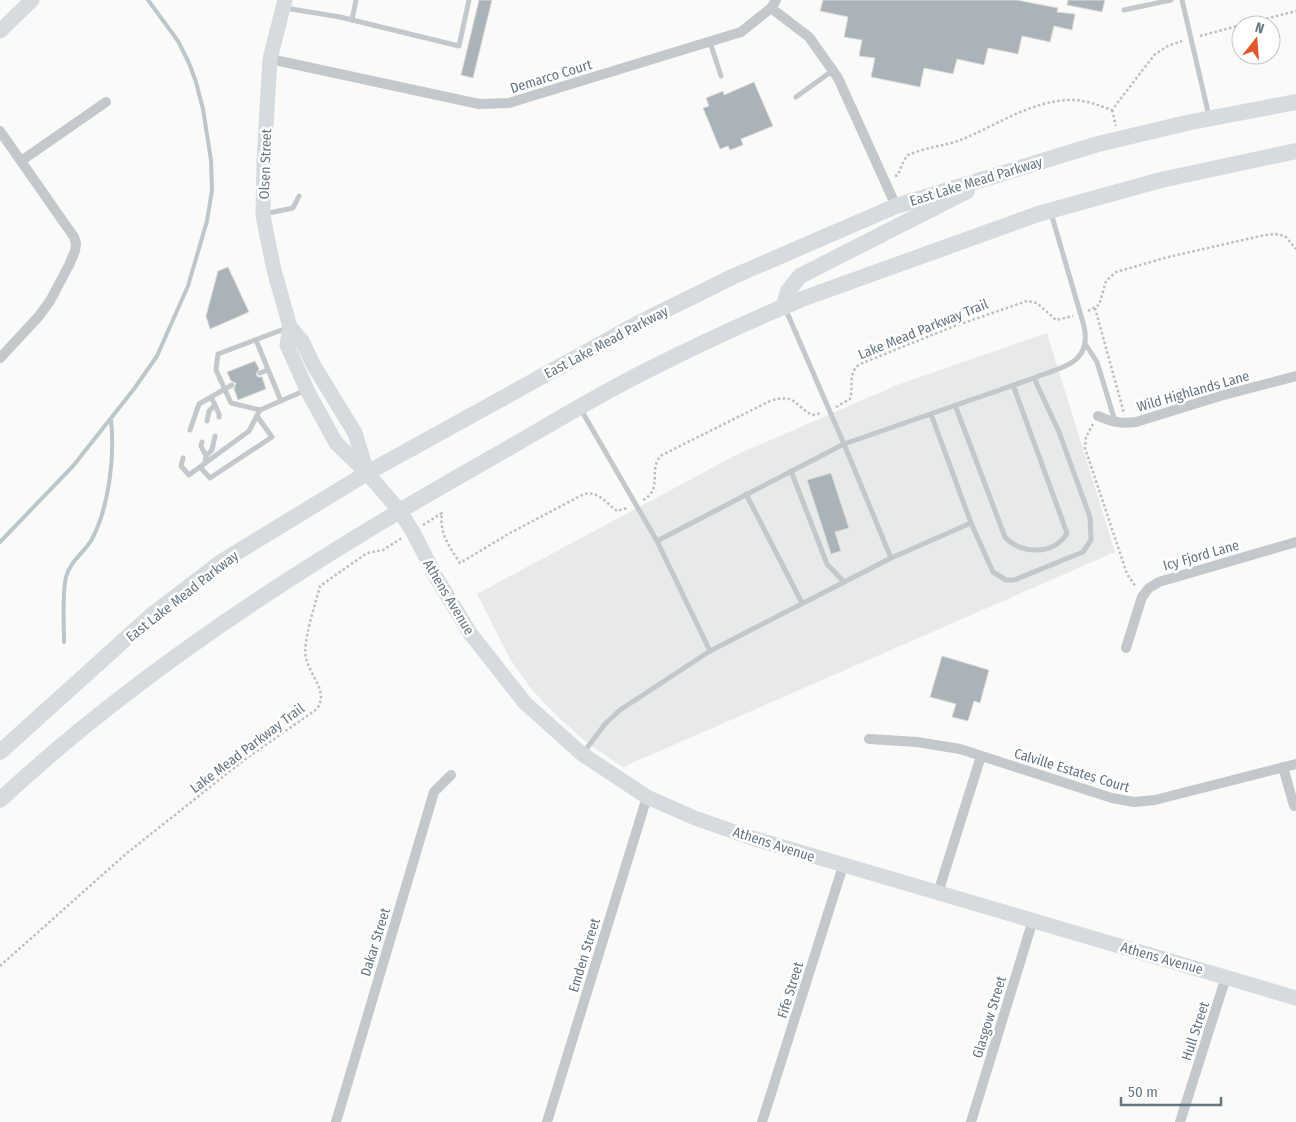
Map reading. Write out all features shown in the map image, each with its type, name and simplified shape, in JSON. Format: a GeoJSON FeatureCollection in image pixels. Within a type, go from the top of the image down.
{"type":"FeatureCollection","features":[{"type":"Feature","properties":{"kind":"main road","name":"East Lake Mead Parkway"},"geometry":{"type":"LineString","coordinates":[[0,752],[153,614],[221,562],[367,474],[637,324],[732,276],[896,206],[1009,170],[1098,144],[1296,102]]}},
{"type":"Feature","properties":{"kind":"main road"},"geometry":{"type":"LineString","coordinates":[[0,800],[104,710],[224,623],[399,510],[645,371],[784,306],[1050,210],[1161,180],[1296,152]]}},
{"type":"Feature","properties":{"kind":"main road"},"geometry":{"type":"LineString","coordinates":[[784,306],[788,291],[800,276],[1009,170]]}},
{"type":"Feature","properties":{"kind":"street"},"geometry":{"type":"LineString","coordinates":[[0,31],[32,0]]}},
{"type":"Feature","properties":{"kind":"street","name":"Olsen Street"},"geometry":{"type":"LineString","coordinates":[[284,4],[270,59],[263,214],[274,270],[290,327],[302,341],[314,366],[355,433],[367,474]]}},
{"type":"Feature","properties":{"kind":"street","name":"Demarco Court"},"geometry":{"type":"LineString","coordinates":[[270,59],[479,104],[509,103],[741,32],[774,4],[809,37],[838,78],[896,206]]}},
{"type":"Feature","properties":{"kind":"street"},"geometry":{"type":"LineString","coordinates":[[21,160],[106,102]]}},
{"type":"Feature","properties":{"kind":"street"},"geometry":{"type":"LineString","coordinates":[[0,131],[74,237],[76,243],[69,265],[50,301],[34,323],[0,358]]}},
{"type":"Feature","properties":{"kind":"street","name":"Olsen Street"},"geometry":{"type":"LineString","coordinates":[[290,327],[287,345],[307,390],[336,443],[383,492]]}},
{"type":"Feature","properties":{"kind":"street","name":"Wild Highlands Lane"},"geometry":{"type":"LineString","coordinates":[[1098,416],[1115,422],[1127,423],[1296,376]]}},
{"type":"Feature","properties":{"kind":"street","name":"Athens Avenue"},"geometry":{"type":"LineString","coordinates":[[383,492],[399,510],[413,532],[436,577],[475,640],[525,703],[582,754],[647,797],[704,821],[843,866],[1296,998]]}},
{"type":"Feature","properties":{"kind":"street","name":"Icy Fjord Lane"},"geometry":{"type":"LineString","coordinates":[[1142,597],[1149,588],[1159,582],[1296,542]]}},
{"type":"Feature","properties":{"kind":"street"},"geometry":{"type":"LineString","coordinates":[[1126,648],[1142,597]]}},
{"type":"Feature","properties":{"kind":"street","name":"Calville Estates Court"},"geometry":{"type":"LineString","coordinates":[[869,739],[938,744],[1112,798],[1134,802],[1156,800],[1296,764]]}},
{"type":"Feature","properties":{"kind":"street"},"geometry":{"type":"LineString","coordinates":[[938,893],[980,756]]}},
{"type":"Feature","properties":{"kind":"street"},"geometry":{"type":"LineString","coordinates":[[1283,767],[1294,806]]}},
{"type":"Feature","properties":{"kind":"street","name":"Dakar Street"},"geometry":{"type":"LineString","coordinates":[[336,1122],[434,792],[451,775]]}},
{"type":"Feature","properties":{"kind":"street","name":"Emden Street"},"geometry":{"type":"LineString","coordinates":[[547,1122],[647,797]]}},
{"type":"Feature","properties":{"kind":"street","name":"Fife Street"},"geometry":{"type":"LineString","coordinates":[[762,1122],[843,866]]}},
{"type":"Feature","properties":{"kind":"street","name":"Glasgow Street"},"geometry":{"type":"LineString","coordinates":[[971,1122],[1033,920]]}},
{"type":"Feature","properties":{"kind":"street","name":"Hull Street"},"geometry":{"type":"LineString","coordinates":[[1180,1122],[1226,977]]}},
{"type":"Feature","properties":{"kind":"lane"},"geometry":{"type":"LineString","coordinates":[[352,20],[356,0]]}},
{"type":"Feature","properties":{"kind":"lane"},"geometry":{"type":"LineString","coordinates":[[284,4],[459,46],[469,0]]}},
{"type":"Feature","properties":{"kind":"lane"},"geometry":{"type":"LineString","coordinates":[[1124,10],[1171,0]]}},
{"type":"Feature","properties":{"kind":"lane"},"geometry":{"type":"LineString","coordinates":[[1182,0],[1210,119]]}},
{"type":"Feature","properties":{"kind":"lane"},"geometry":{"type":"LineString","coordinates":[[710,42],[721,76]]}},
{"type":"Feature","properties":{"kind":"lane"},"geometry":{"type":"LineString","coordinates":[[796,97],[832,71]]}},
{"type":"Feature","properties":{"kind":"lane"},"geometry":{"type":"LineString","coordinates":[[263,214],[293,208],[299,196]]}},
{"type":"Feature","properties":{"kind":"lane"},"geometry":{"type":"LineString","coordinates":[[657,541],[844,444],[1034,378],[1079,358],[1086,345],[1086,335],[1050,210]]}},
{"type":"Feature","properties":{"kind":"lane"},"geometry":{"type":"LineString","coordinates":[[784,306],[891,558]]}},
{"type":"Feature","properties":{"kind":"lane"},"geometry":{"type":"LineString","coordinates":[[290,327],[218,354],[216,370],[230,403],[260,410],[307,390]]}},
{"type":"Feature","properties":{"kind":"lane"},"geometry":{"type":"LineString","coordinates":[[256,340],[281,401]]}},
{"type":"Feature","properties":{"kind":"lane"},"geometry":{"type":"LineString","coordinates":[[1086,345],[1098,362],[1115,422]]}},
{"type":"Feature","properties":{"kind":"lane"},"geometry":{"type":"LineString","coordinates":[[260,373],[268,370]]}},
{"type":"Feature","properties":{"kind":"lane"},"geometry":{"type":"LineString","coordinates":[[931,414],[971,523],[993,572],[1006,580],[1014,580],[1083,552],[1091,540],[1090,517],[1059,432],[1034,378]]}},
{"type":"Feature","properties":{"kind":"lane"},"geometry":{"type":"LineString","coordinates":[[190,430],[199,404],[232,385]]}},
{"type":"Feature","properties":{"kind":"lane"},"geometry":{"type":"LineString","coordinates":[[955,405],[1005,537],[1010,543],[1032,551],[1057,545],[1064,540],[1067,533],[1013,385]]}},
{"type":"Feature","properties":{"kind":"lane"},"geometry":{"type":"LineString","coordinates":[[211,397],[219,417]]}},
{"type":"Feature","properties":{"kind":"lane"},"geometry":{"type":"LineString","coordinates":[[206,421],[209,411],[215,405]]}},
{"type":"Feature","properties":{"kind":"lane"},"geometry":{"type":"LineString","coordinates":[[580,408],[657,541],[710,651]]}},
{"type":"Feature","properties":{"kind":"lane"},"geometry":{"type":"LineString","coordinates":[[183,458],[181,466],[189,475],[249,431],[260,410]]}},
{"type":"Feature","properties":{"kind":"lane"},"geometry":{"type":"LineString","coordinates":[[202,465],[210,478],[272,437],[257,416]]}},
{"type":"Feature","properties":{"kind":"lane"},"geometry":{"type":"LineString","coordinates":[[202,465],[206,456],[212,450],[214,436]]}},
{"type":"Feature","properties":{"kind":"lane"},"geometry":{"type":"LineString","coordinates":[[202,442],[201,446],[206,456]]}},
{"type":"Feature","properties":{"kind":"lane"},"geometry":{"type":"LineString","coordinates":[[791,471],[827,564],[844,582]]}},
{"type":"Feature","properties":{"kind":"lane"},"geometry":{"type":"LineString","coordinates":[[746,494],[802,603]]}},
{"type":"Feature","properties":{"kind":"lane"},"geometry":{"type":"LineString","coordinates":[[582,754],[605,724],[620,710],[710,651],[891,558],[971,523]]}},
{"type":"Feature","properties":{"kind":"path"},"geometry":{"type":"LineString","coordinates":[[1281,15],[1296,11]]}},
{"type":"Feature","properties":{"kind":"path"},"geometry":{"type":"LineString","coordinates":[[885,180],[898,175],[908,155],[961,140],[1038,106],[1061,100],[1072,100],[1096,104],[1112,110],[1155,54],[1168,46],[1191,38],[1231,28]]}},
{"type":"Feature","properties":{"kind":"path"},"geometry":{"type":"LineString","coordinates":[[1127,423],[1095,308],[1099,306],[1106,281],[1116,272],[1168,257],[1265,235],[1285,236],[1296,249]]}},
{"type":"Feature","properties":{"kind":"path","name":"Lake Mead Parkway Trail"},"geometry":{"type":"LineString","coordinates":[[0,966],[127,853],[244,760],[317,709],[322,694],[308,665],[305,652],[320,586],[367,554],[383,550],[442,513],[442,533],[460,563],[510,533],[584,494],[590,493],[601,497],[617,511],[622,510],[652,494],[656,461],[662,454],[770,402],[783,398],[793,400],[812,415],[817,416],[850,399],[852,373],[860,364],[952,327],[1027,301],[1036,303],[1056,320],[1095,308]]}},
{"type":"Feature","properties":{"kind":"path"},"geometry":{"type":"LineString","coordinates":[[1098,416],[1086,437],[1085,448],[1127,574],[1142,597]]}},
{"type":"Feature","properties":{"kind":"shaded area"},"geometry":{"type":"Polygon","coordinates":[[[1047,333],[1115,552],[623,767],[590,745],[560,719],[533,691],[510,659],[477,594],[736,455],[897,385],[1047,333]]]}},
{"type":"Feature","properties":{"kind":"building"},"geometry":{"type":"Polygon","coordinates":[[[479,0],[492,0],[473,78],[461,75],[479,0]]]}},
{"type":"Feature","properties":{"kind":"building"},"geometry":{"type":"Polygon","coordinates":[[[823,0],[1017,0],[1058,8],[1057,12],[1075,14],[1072,30],[1054,26],[1050,42],[1022,36],[1018,54],[988,48],[984,65],[957,59],[953,74],[924,68],[920,87],[871,77],[875,58],[859,56],[862,40],[844,37],[848,17],[820,11],[823,0]]]}},
{"type":"Feature","properties":{"kind":"building"},"geometry":{"type":"Polygon","coordinates":[[[1068,0],[1105,0],[1102,12],[1067,5],[1068,0]]]}},
{"type":"Feature","properties":{"kind":"building"},"geometry":{"type":"Polygon","coordinates":[[[754,82],[773,126],[741,139],[743,145],[730,150],[728,146],[720,149],[703,108],[709,106],[706,98],[723,91],[724,95],[754,82]]]}},
{"type":"Feature","properties":{"kind":"building"},"geometry":{"type":"Polygon","coordinates":[[[228,267],[249,312],[210,329],[206,316],[218,271],[228,267]]]}},
{"type":"Feature","properties":{"kind":"building"},"geometry":{"type":"Polygon","coordinates":[[[255,361],[259,369],[256,374],[258,377],[262,377],[266,389],[238,400],[234,389],[236,383],[231,381],[227,372],[255,361]]]}},
{"type":"Feature","properties":{"kind":"building"},"geometry":{"type":"Polygon","coordinates":[[[831,473],[849,528],[835,532],[841,551],[831,554],[807,480],[831,473]]]}},
{"type":"Feature","properties":{"kind":"building"},"geometry":{"type":"Polygon","coordinates":[[[942,656],[989,670],[980,703],[974,701],[968,721],[952,717],[956,704],[930,697],[942,656]]]}},
{"type":"Feature","properties":{"kind":"waterway"},"geometry":{"type":"LineString","coordinates":[[0,542],[73,466],[134,389],[157,356],[188,286],[207,221],[212,190],[211,160],[203,109],[196,82],[178,41],[148,0]]}},
{"type":"Feature","properties":{"kind":"waterway"},"geometry":{"type":"LineString","coordinates":[[64,642],[66,577],[74,561],[92,539],[107,497],[112,449],[111,420]]}}]}
